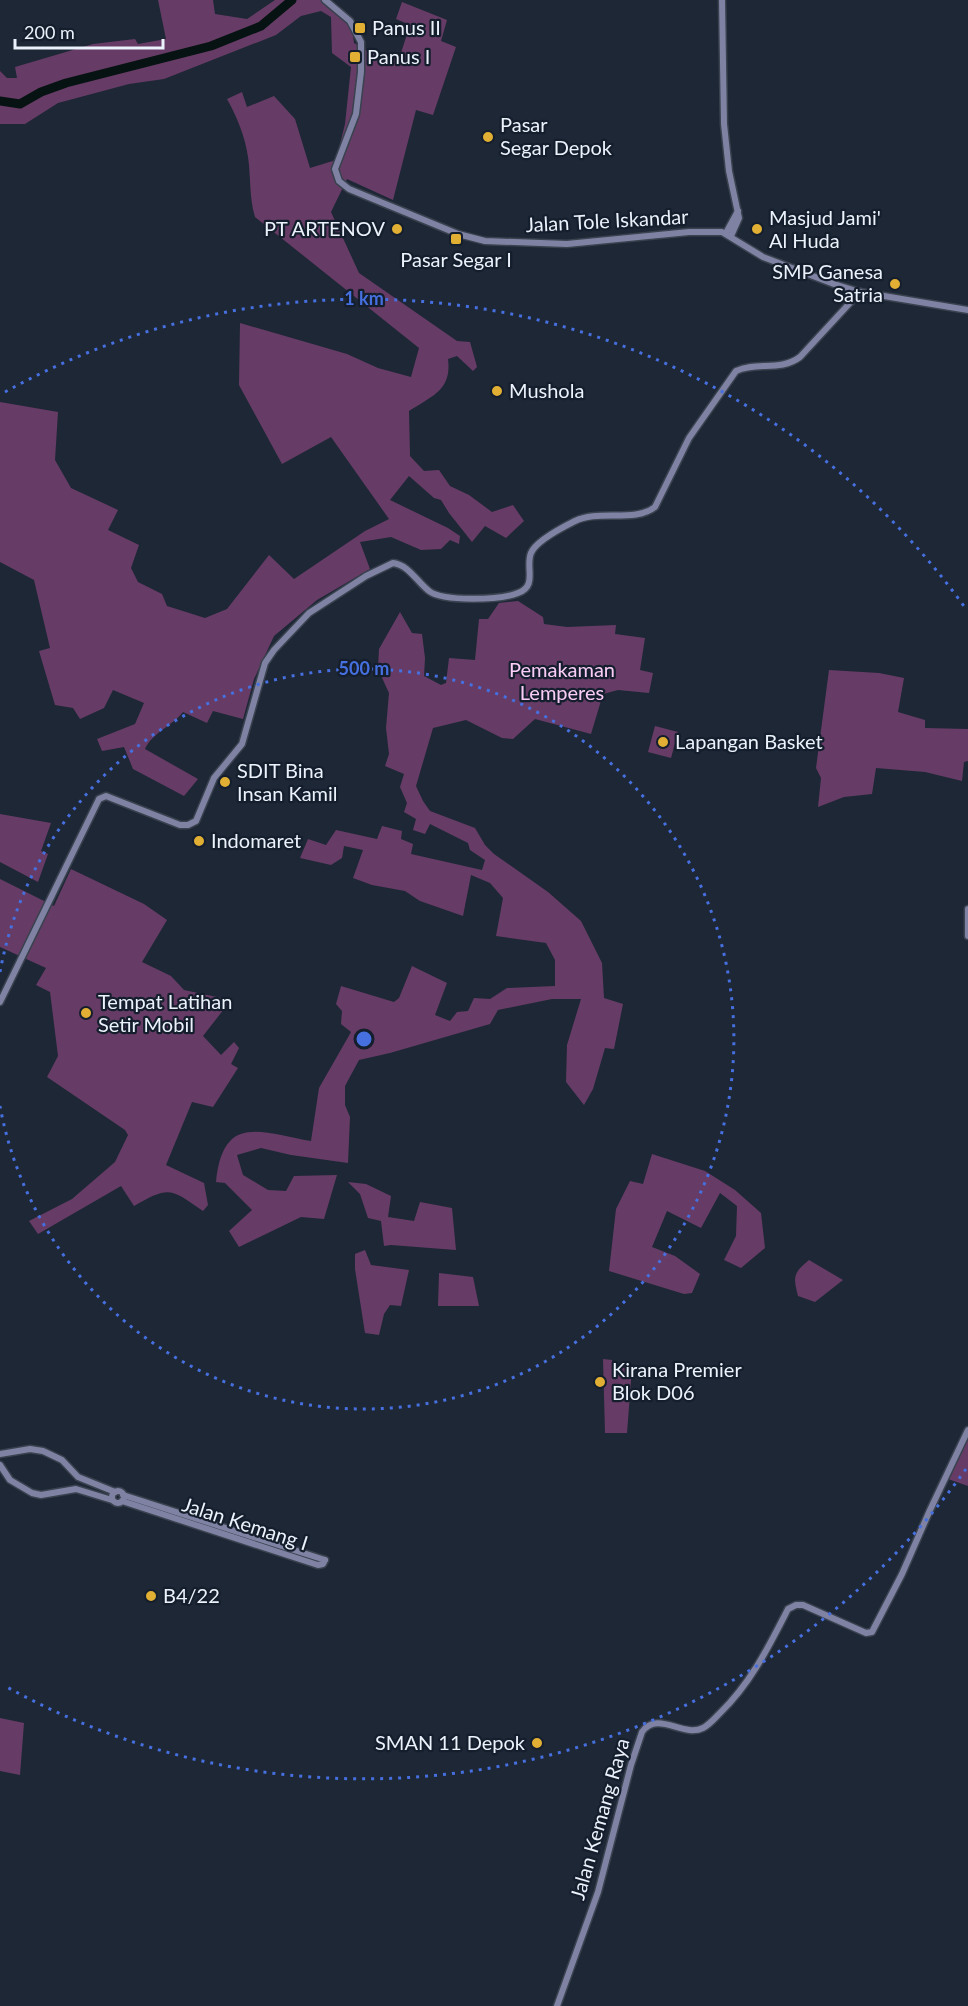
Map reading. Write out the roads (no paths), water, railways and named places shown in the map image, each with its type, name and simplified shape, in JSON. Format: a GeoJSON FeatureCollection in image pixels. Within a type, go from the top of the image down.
{"type":"FeatureCollection","features":[{"type":"Feature","properties":{"kind":"street","name":"Jalan Tole Iskandar"},"geometry":{"type":"LineString","coordinates":[[325,0],[350,21],[360,42],[361,72],[356,114],[334,169],[339,181],[350,189],[458,234],[485,241],[560,244],[689,232],[713,231],[728,235]]}},
{"type":"Feature","properties":{"kind":"street"},"geometry":{"type":"LineString","coordinates":[[722,0],[724,124],[730,181],[738,211],[738,220],[728,235],[774,262],[860,292],[968,310]]}},
{"type":"Feature","properties":{"kind":"street"},"geometry":{"type":"LineString","coordinates":[[0,1002],[99,799],[104,796],[116,799],[180,825],[194,822],[200,815],[214,778],[243,741],[268,658],[309,613],[327,600],[392,563],[400,564],[429,591],[441,597],[503,598],[522,592],[530,580],[531,553],[540,542],[583,517],[639,513],[655,507],[689,438],[736,371],[780,366],[793,362],[860,292]]}},
{"type":"Feature","properties":{"kind":"street"},"geometry":{"type":"LineString","coordinates":[[968,909],[968,936]]}},
{"type":"Feature","properties":{"kind":"street","name":"Jalan Kemang Raya"},"geometry":{"type":"LineString","coordinates":[[557,2006],[598,1892],[631,1765],[642,1732],[645,1728],[659,1723],[694,1730],[703,1728],[730,1704],[749,1680],[788,1609],[792,1606],[802,1605],[866,1633],[872,1632],[902,1574],[968,1430]]}},
{"type":"Feature","properties":{"kind":"street"},"geometry":{"type":"LineString","coordinates":[[0,1454],[30,1449],[43,1451],[62,1460],[78,1477],[115,1492],[119,1491],[123,1498],[117,1503],[76,1489],[41,1495],[32,1493],[10,1480],[1,1466],[8,1454]]}},
{"type":"Feature","properties":{"kind":"street"},"geometry":{"type":"LineString","coordinates":[[76,1489],[78,1477]]}},
{"type":"Feature","properties":{"kind":"street"},"geometry":{"type":"LineString","coordinates":[[112,1500],[111,1497],[115,1492]]}},
{"type":"Feature","properties":{"kind":"street","name":"Jalan Kemang I"},"geometry":{"type":"LineString","coordinates":[[123,1498],[325,1560],[323,1564],[318,1565],[123,1498]]}},
{"type":"Feature","properties":{"kind":"waterway"},"geometry":{"type":"LineString","coordinates":[[0,101],[20,104],[41,92],[66,83],[211,46],[261,26],[292,0]]}},
{"type":"Feature","properties":{"kind":"place","name":"Panus II"},"geometry":{"type":"Point","coordinates":[360,28]}},
{"type":"Feature","properties":{"kind":"place","name":"Panus I"},"geometry":{"type":"Point","coordinates":[355,57]}},
{"type":"Feature","properties":{"kind":"place","name":"Pasar Segar Depok"},"geometry":{"type":"Point","coordinates":[488,137]}},
{"type":"Feature","properties":{"kind":"place","name":"PT ARTENOV"},"geometry":{"type":"Point","coordinates":[397,229]}},
{"type":"Feature","properties":{"kind":"place","name":"Masjud Jami' Al Huda"},"geometry":{"type":"Point","coordinates":[757,229]}},
{"type":"Feature","properties":{"kind":"place","name":"Pasar Segar I"},"geometry":{"type":"Point","coordinates":[456,239]}},
{"type":"Feature","properties":{"kind":"place","name":"SMP Ganesa Satria"},"geometry":{"type":"Point","coordinates":[895,284]}},
{"type":"Feature","properties":{"kind":"place","name":"Mushola"},"geometry":{"type":"Point","coordinates":[497,391]}},
{"type":"Feature","properties":{"kind":"place","name":"Lapangan Basket"},"geometry":{"type":"Point","coordinates":[663,742]}},
{"type":"Feature","properties":{"kind":"place","name":"SDIT Bina Insan Kamil"},"geometry":{"type":"Point","coordinates":[225,782]}},
{"type":"Feature","properties":{"kind":"place","name":"Indomaret"},"geometry":{"type":"Point","coordinates":[199,841]}},
{"type":"Feature","properties":{"kind":"place","name":"Tempat Latihan Setir Mobil"},"geometry":{"type":"Point","coordinates":[86,1013]}},
{"type":"Feature","properties":{"kind":"place","name":"Kirana Premier Blok D06"},"geometry":{"type":"Point","coordinates":[600,1382]}},
{"type":"Feature","properties":{"kind":"place","name":"B4/22"},"geometry":{"type":"Point","coordinates":[151,1596]}},
{"type":"Feature","properties":{"kind":"place","name":"SMAN 11 Depok"},"geometry":{"type":"Point","coordinates":[537,1743]}},
{"type":"Feature","properties":{"kind":"park label","name":"Pemakaman Lemperes"},"geometry":{"type":"Point","coordinates":[562,682]}}]}
